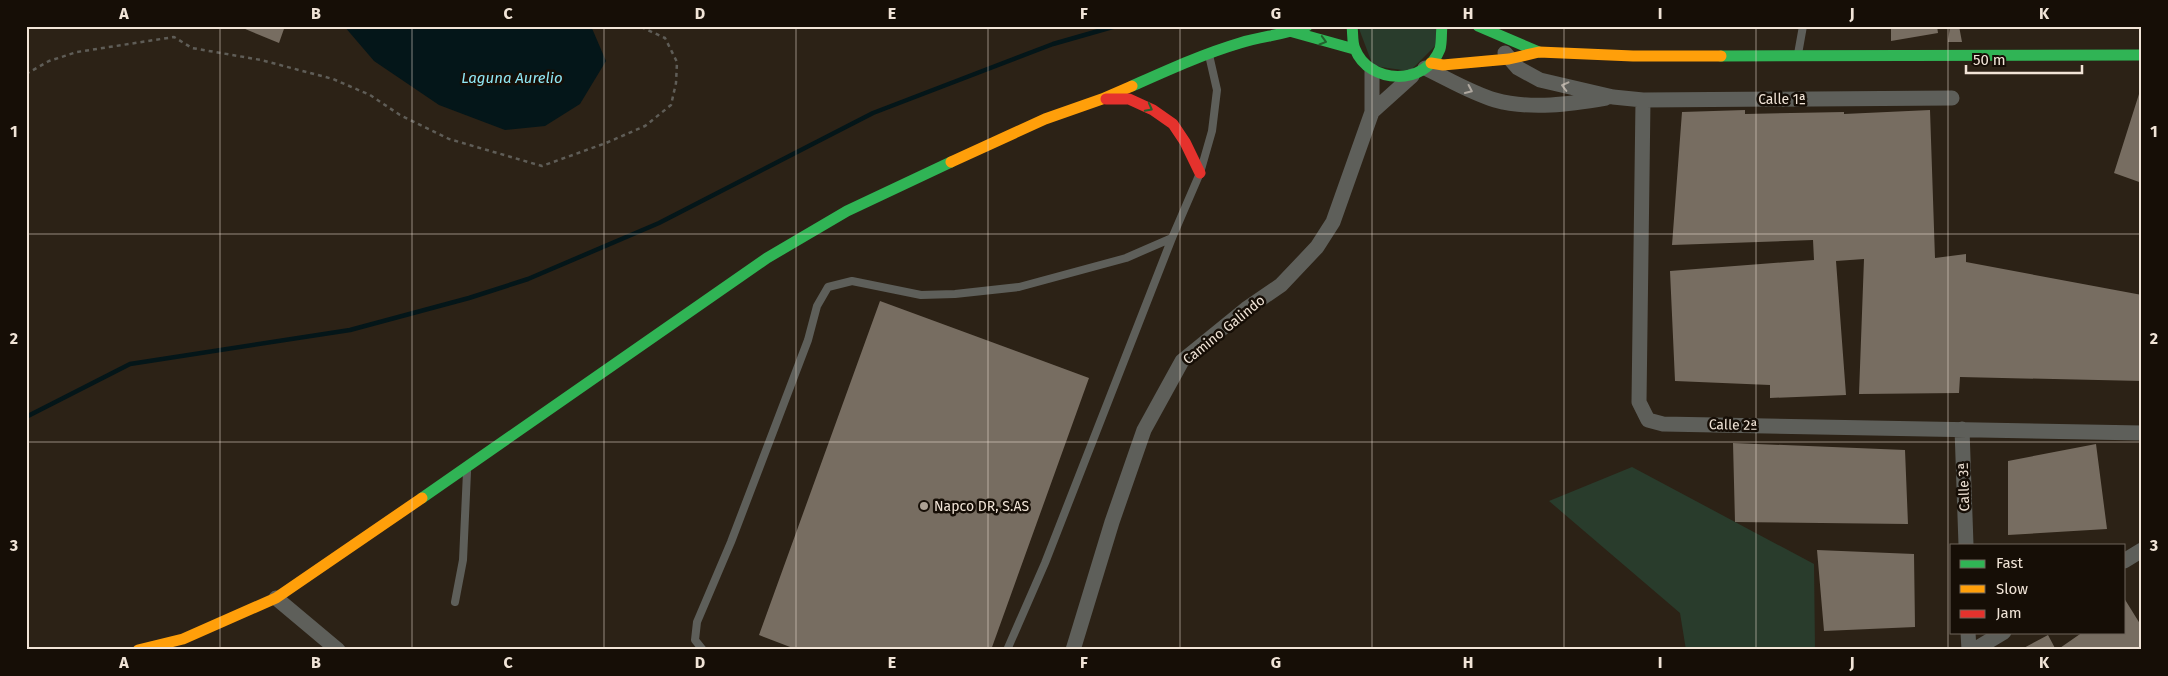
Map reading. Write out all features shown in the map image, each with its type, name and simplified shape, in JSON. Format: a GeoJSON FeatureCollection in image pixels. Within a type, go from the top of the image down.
{"type":"FeatureCollection","features":[{"type":"Feature","properties":{"kind":"main road"},"geometry":{"type":"LineString","coordinates":[[148,649],[183,639],[276,598],[767,258],[847,211],[1045,119],[1102,99],[1208,52],[1252,39],[1293,32],[1307,26]]}},
{"type":"Feature","properties":{"kind":"main road"},"geometry":{"type":"LineString","coordinates":[[1352,26],[1351,34],[1354,50],[1372,71],[1390,78],[1443,65],[1509,59],[1539,52],[1633,56],[2142,55]]}},
{"type":"Feature","properties":{"kind":"main road"},"geometry":{"type":"LineString","coordinates":[[1423,69],[1438,53],[1442,41],[1442,26]]}},
{"type":"Feature","properties":{"kind":"main road"},"geometry":{"type":"LineString","coordinates":[[1485,30],[1539,52]]}},
{"type":"Feature","properties":{"kind":"main road"},"geometry":{"type":"LineString","coordinates":[[1293,32],[1354,50]]}},
{"type":"Feature","properties":{"kind":"main road"},"geometry":{"type":"LineString","coordinates":[[1102,99],[1130,99],[1153,110],[1173,124],[1185,142],[1200,173]]}},
{"type":"Feature","properties":{"kind":"street","name":"Calle 1ª"},"geometry":{"type":"LineString","coordinates":[[1485,30],[1509,59],[1518,68],[1532,77],[1613,97],[1643,100],[1952,98]]}},
{"type":"Feature","properties":{"kind":"street","name":"Calle 1ª"},"geometry":{"type":"LineString","coordinates":[[1423,69],[1475,93],[1516,104],[1568,105],[1613,97]]}},
{"type":"Feature","properties":{"kind":"street","name":"Camino Galindo"},"geometry":{"type":"LineString","coordinates":[[1372,112],[1423,69]]}},
{"type":"Feature","properties":{"kind":"street","name":"Camino Galindo"},"geometry":{"type":"LineString","coordinates":[[1074,650],[1112,522],[1144,430],[1168,383],[1182,361],[1246,309],[1281,286],[1317,247],[1332,222],[1372,112],[1372,71]]}},
{"type":"Feature","properties":{"kind":"street","name":"Calle 2ª"},"geometry":{"type":"LineString","coordinates":[[1643,100],[1639,402],[1648,420],[1663,424],[1962,428],[2142,433]]}},
{"type":"Feature","properties":{"kind":"street","name":"Calle 3ª"},"geometry":{"type":"LineString","coordinates":[[1962,428],[1966,544]]}},
{"type":"Feature","properties":{"kind":"street"},"geometry":{"type":"LineString","coordinates":[[2126,560],[2142,550]]}},
{"type":"Feature","properties":{"kind":"street"},"geometry":{"type":"LineString","coordinates":[[276,598],[338,650]]}},
{"type":"Feature","properties":{"kind":"street"},"geometry":{"type":"LineString","coordinates":[[1968,634],[1969,650]]}},
{"type":"Feature","properties":{"kind":"street"},"geometry":{"type":"LineString","coordinates":[[1974,650],[2001,634]]}},
{"type":"Feature","properties":{"kind":"lane"},"geometry":{"type":"LineString","coordinates":[[1798,55],[1803,26]]}},
{"type":"Feature","properties":{"kind":"lane"},"geometry":{"type":"LineString","coordinates":[[1007,650],[1045,563],[1172,238],[1200,173],[1212,131],[1217,90],[1208,52]]}},
{"type":"Feature","properties":{"kind":"lane"},"geometry":{"type":"LineString","coordinates":[[703,650],[695,640],[697,622],[731,542],[808,340],[818,306],[828,288],[852,281],[920,295],[955,294],[1019,287],[1126,258],[1172,238]]}},
{"type":"Feature","properties":{"kind":"lane"},"geometry":{"type":"LineString","coordinates":[[455,602],[463,560],[467,467]]}},
{"type":"Feature","properties":{"kind":"path"},"geometry":{"type":"LineString","coordinates":[[26,74],[49,61],[77,52],[174,37],[192,48],[261,60],[333,79],[370,95],[400,115],[449,139],[542,166],[606,143],[645,126],[671,105],[676,83],[677,62],[665,38],[639,26]]}},
{"type":"Feature","properties":{"kind":"green space"},"geometry":{"type":"Polygon","coordinates":[[[1358,26],[1436,26],[1436,45],[1410,71],[1373,66],[1358,26]]]}},
{"type":"Feature","properties":{"kind":"green space"},"geometry":{"type":"Polygon","coordinates":[[[1632,467],[1814,564],[1815,650],[1686,650],[1680,613],[1549,501],[1632,467]]]}},
{"type":"Feature","properties":{"kind":"water","name":"Laguna Aurelio"},"geometry":{"type":"Polygon","coordinates":[[[344,26],[591,26],[606,61],[580,104],[545,126],[505,130],[439,105],[374,61],[344,26]]]}},
{"type":"Feature","properties":{"kind":"building"},"geometry":{"type":"Polygon","coordinates":[[[238,26],[285,26],[279,43],[238,26]]]}},
{"type":"Feature","properties":{"kind":"building"},"geometry":{"type":"Polygon","coordinates":[[[1891,26],[1937,26],[1938,33],[1891,41],[1891,26]]]}},
{"type":"Feature","properties":{"kind":"building"},"geometry":{"type":"Polygon","coordinates":[[[1950,26],[1959,26],[1962,42],[1948,42],[1950,26]]]}},
{"type":"Feature","properties":{"kind":"building"},"geometry":{"type":"Polygon","coordinates":[[[2139,94],[2142,94],[2142,183],[2114,173],[2139,94]]]}},
{"type":"Feature","properties":{"kind":"building"},"geometry":{"type":"Polygon","coordinates":[[[1745,110],[1745,114],[1844,112],[1844,114],[1930,110],[1935,258],[1966,254],[1966,262],[2142,295],[2142,381],[1960,377],[1959,393],[1859,394],[1864,259],[1836,261],[1846,395],[1770,398],[1770,385],[1675,381],[1670,271],[1814,260],[1813,240],[1672,245],[1682,112],[1745,110]]]}},
{"type":"Feature","properties":{"kind":"building","name":"Napco DR, S.AS"},"geometry":{"type":"Polygon","coordinates":[[[880,301],[1089,378],[991,650],[798,650],[759,635],[880,301]]]}},
{"type":"Feature","properties":{"kind":"building"},"geometry":{"type":"Polygon","coordinates":[[[1733,443],[1905,450],[1908,524],[1735,522],[1733,443]]]}},
{"type":"Feature","properties":{"kind":"building"},"geometry":{"type":"Polygon","coordinates":[[[2096,444],[2107,529],[2008,535],[2008,461],[2096,444]]]}},
{"type":"Feature","properties":{"kind":"building"},"geometry":{"type":"Polygon","coordinates":[[[1817,550],[1914,554],[1915,627],[1824,631],[1817,550]]]}},
{"type":"Feature","properties":{"kind":"building"},"geometry":{"type":"Polygon","coordinates":[[[2126,601],[2142,627],[2142,650],[2057,650],[2080,634],[2126,634],[2126,601]]]}},
{"type":"Feature","properties":{"kind":"building"},"geometry":{"type":"Polygon","coordinates":[[[2048,635],[2056,650],[2020,650],[2048,635]]]}},
{"type":"Feature","properties":{"kind":"waterway"},"geometry":{"type":"LineString","coordinates":[[26,417],[130,364],[350,330],[469,298],[528,279],[659,223],[873,113],[1053,44],[1116,26]]}},
{"type":"Feature","properties":{"kind":"traffic: fast"},"geometry":{"type":"LineString","coordinates":[[1132,86],[1226,47],[1307,26]]}},
{"type":"Feature","properties":{"kind":"traffic: fast"},"geometry":{"type":"LineString","coordinates":[[1352,26],[1354,47],[1362,61],[1384,75],[1398,76],[1411,75],[1423,70],[1433,61],[1440,49],[1442,26]]}},
{"type":"Feature","properties":{"kind":"traffic: fast"},"geometry":{"type":"LineString","coordinates":[[1478,26],[1539,52]]}},
{"type":"Feature","properties":{"kind":"traffic: fast"},"geometry":{"type":"LineString","coordinates":[[1293,32],[1354,49]]}},
{"type":"Feature","properties":{"kind":"traffic: fast"},"geometry":{"type":"LineString","coordinates":[[1721,56],[2142,55]]}},
{"type":"Feature","properties":{"kind":"traffic: fast"},"geometry":{"type":"LineString","coordinates":[[422,498],[767,258],[847,211],[951,162]]}},
{"type":"Feature","properties":{"kind":"traffic: slow"},"geometry":{"type":"LineString","coordinates":[[1431,63],[1443,65],[1509,59],[1539,52],[1633,56],[1721,56]]}},
{"type":"Feature","properties":{"kind":"traffic: slow"},"geometry":{"type":"LineString","coordinates":[[951,162],[1045,119],[1102,99],[1132,86]]}},
{"type":"Feature","properties":{"kind":"traffic: slow"},"geometry":{"type":"LineString","coordinates":[[138,650],[183,639],[276,598],[422,498]]}},
{"type":"Feature","properties":{"kind":"traffic: jam"},"geometry":{"type":"LineString","coordinates":[[1106,99],[1129,99],[1153,110],[1173,124],[1185,142],[1200,173]]}},
{"type":"Feature","properties":{"kind":"place","name":"Napco DR, S.AS"},"geometry":{"type":"Point","coordinates":[924,506]}}]}
